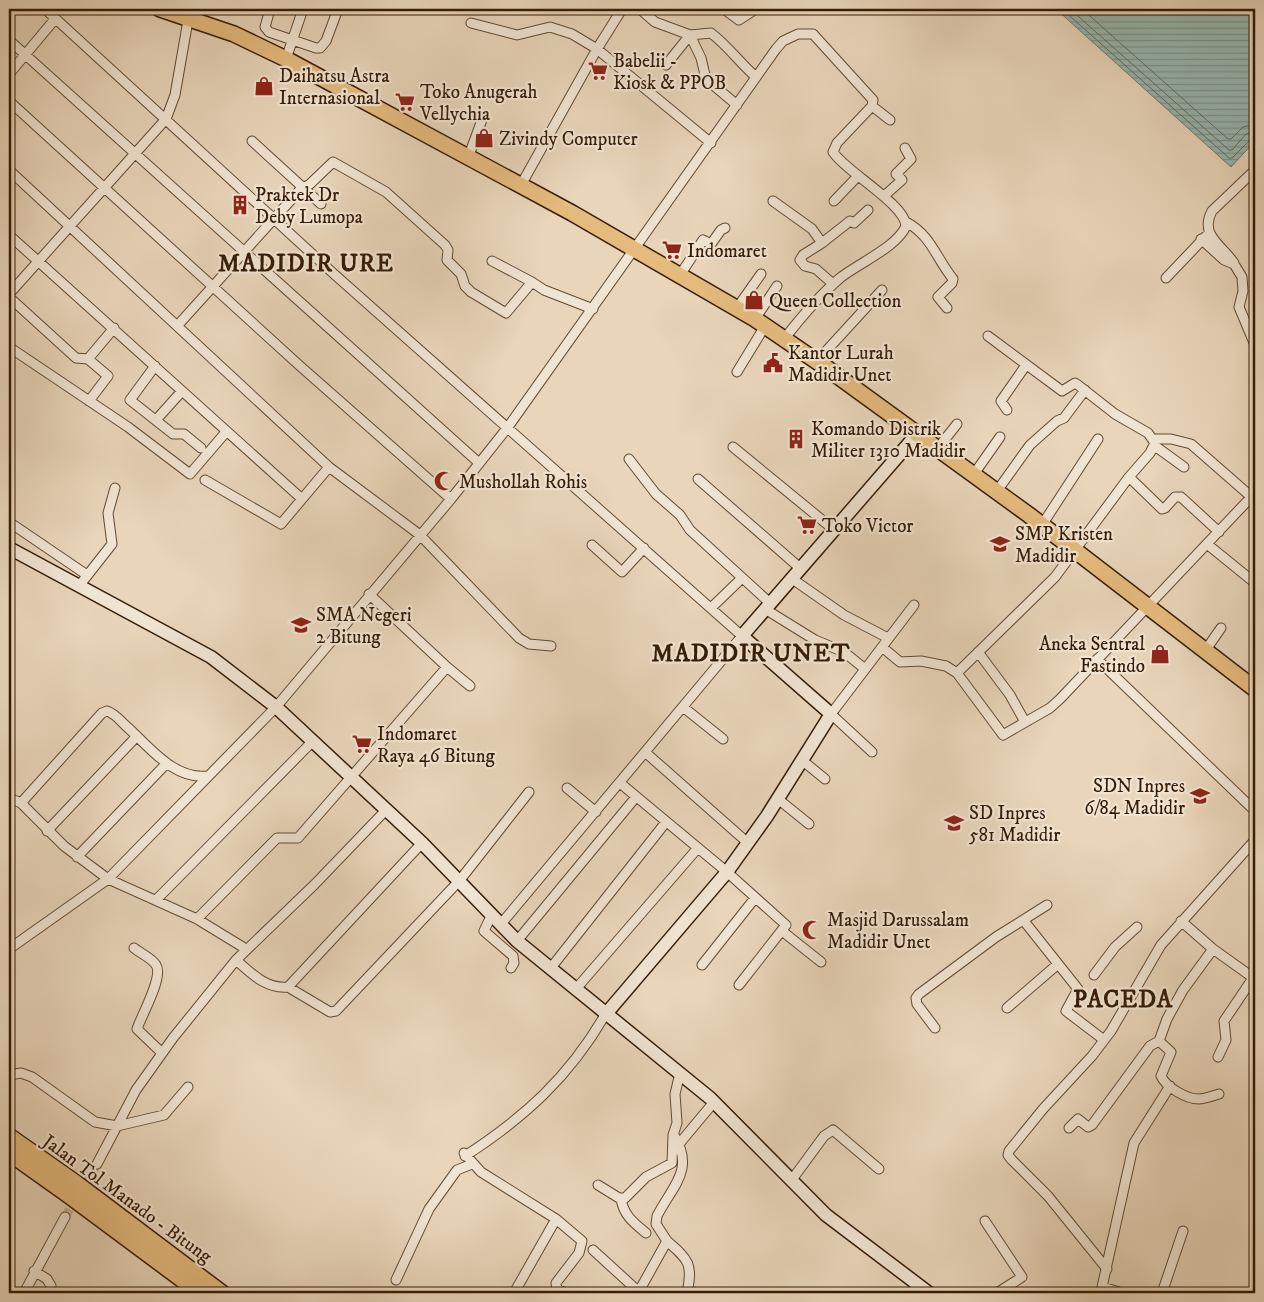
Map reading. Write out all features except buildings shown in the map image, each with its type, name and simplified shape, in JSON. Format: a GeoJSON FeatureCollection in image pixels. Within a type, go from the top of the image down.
{"type":"FeatureCollection","features":[{"type":"Feature","properties":{"kind":"highway"},"geometry":{"type":"LineString","coordinates":[[160,9],[189,13],[286,59],[635,248],[785,338],[997,491],[1255,689]]}},
{"type":"Feature","properties":{"kind":"highway","name":"Jalan Tol Manado - Bitung"},"geometry":{"type":"LineString","coordinates":[[9,1136],[76,1183],[222,1293]]}},
{"type":"Feature","properties":{"kind":"highway","name":"Jalan Tol Manado - Bitung"},"geometry":{"type":"LineString","coordinates":[[9,1154],[68,1195],[200,1293]]}},
{"type":"Feature","properties":{"kind":"street"},"geometry":{"type":"LineString","coordinates":[[45,9],[274,218],[872,752]]}},
{"type":"Feature","properties":{"kind":"street"},"geometry":{"type":"LineString","coordinates":[[270,9],[266,21],[267,30],[320,48],[326,40],[338,9]]}},
{"type":"Feature","properties":{"kind":"street"},"geometry":{"type":"LineString","coordinates":[[286,59],[303,9]]}},
{"type":"Feature","properties":{"kind":"street"},"geometry":{"type":"LineString","coordinates":[[521,185],[597,48],[622,9]]}},
{"type":"Feature","properties":{"kind":"street"},"geometry":{"type":"LineString","coordinates":[[640,9],[655,22],[690,36],[711,33],[731,50],[738,61],[756,77]]}},
{"type":"Feature","properties":{"kind":"street"},"geometry":{"type":"LineString","coordinates":[[724,9],[739,20],[756,9]]}},
{"type":"Feature","properties":{"kind":"street"},"geometry":{"type":"LineString","coordinates":[[89,401],[108,376],[88,359],[76,358],[9,295],[70,224],[166,119],[175,95],[189,13]]}},
{"type":"Feature","properties":{"kind":"street"},"geometry":{"type":"LineString","coordinates":[[9,74],[55,18]]}},
{"type":"Feature","properties":{"kind":"street"},"geometry":{"type":"LineString","coordinates":[[471,23],[517,35],[550,27],[560,28],[597,48],[711,143]]}},
{"type":"Feature","properties":{"kind":"street"},"geometry":{"type":"LineString","coordinates":[[9,949],[108,879],[276,707],[451,499],[508,426],[783,41],[798,34],[809,32],[820,40],[873,100],[872,106],[833,149],[834,154],[884,196],[906,222],[918,229],[929,240],[940,263],[953,279],[952,283],[938,297],[947,308]]}},
{"type":"Feature","properties":{"kind":"street"},"geometry":{"type":"LineString","coordinates":[[666,64],[690,36]]}},
{"type":"Feature","properties":{"kind":"street"},"geometry":{"type":"LineString","coordinates":[[690,36],[701,58],[706,79],[737,105]]}},
{"type":"Feature","properties":{"kind":"street"},"geometry":{"type":"LineString","coordinates":[[9,40],[134,155],[479,463]]}},
{"type":"Feature","properties":{"kind":"street"},"geometry":{"type":"LineString","coordinates":[[9,101],[300,366],[451,499]]}},
{"type":"Feature","properties":{"kind":"street"},"geometry":{"type":"LineString","coordinates":[[872,106],[890,120]]}},
{"type":"Feature","properties":{"kind":"street"},"geometry":{"type":"LineString","coordinates":[[468,158],[483,116]]}},
{"type":"Feature","properties":{"kind":"street"},"geometry":{"type":"LineString","coordinates":[[252,141],[321,204]]}},
{"type":"Feature","properties":{"kind":"street"},"geometry":{"type":"LineString","coordinates":[[884,196],[902,180],[896,174],[911,159],[904,148]]}},
{"type":"Feature","properties":{"kind":"street"},"geometry":{"type":"LineString","coordinates":[[178,325],[274,218],[330,162],[335,162],[386,192],[447,247],[447,260],[461,274],[465,286],[480,299],[506,313],[532,282]]}},
{"type":"Feature","properties":{"kind":"street"},"geometry":{"type":"LineString","coordinates":[[9,170],[70,224],[329,467],[420,535],[519,638],[529,644],[552,646]]}},
{"type":"Feature","properties":{"kind":"street"},"geometry":{"type":"LineString","coordinates":[[1255,170],[1212,211],[1207,220],[1210,232],[1234,264],[1244,283],[1239,307],[1255,346]]}},
{"type":"Feature","properties":{"kind":"street"},"geometry":{"type":"LineString","coordinates":[[834,201],[858,176]]}},
{"type":"Feature","properties":{"kind":"street"},"geometry":{"type":"LineString","coordinates":[[773,201],[812,229],[822,243]]}},
{"type":"Feature","properties":{"kind":"street"},"geometry":{"type":"LineString","coordinates":[[833,284],[816,269],[805,266],[800,260],[803,255],[850,221],[854,222],[868,210]]}},
{"type":"Feature","properties":{"kind":"street"},"geometry":{"type":"LineString","coordinates":[[785,338],[816,300],[833,284],[885,248],[904,230],[906,222]]}},
{"type":"Feature","properties":{"kind":"street"},"geometry":{"type":"LineString","coordinates":[[680,275],[703,240],[711,244],[725,228]]}},
{"type":"Feature","properties":{"kind":"street"},"geometry":{"type":"LineString","coordinates":[[1166,278],[1210,232]]}},
{"type":"Feature","properties":{"kind":"street"},"geometry":{"type":"LineString","coordinates":[[9,235],[302,499]]}},
{"type":"Feature","properties":{"kind":"street"},"geometry":{"type":"LineString","coordinates":[[1201,240],[1224,260],[1234,264]]}},
{"type":"Feature","properties":{"kind":"street"},"geometry":{"type":"LineString","coordinates":[[492,261],[544,290],[592,309]]}},
{"type":"Feature","properties":{"kind":"street"},"geometry":{"type":"LineString","coordinates":[[736,308],[761,274]]}},
{"type":"Feature","properties":{"kind":"street"},"geometry":{"type":"LineString","coordinates":[[737,372],[778,286]]}},
{"type":"Feature","properties":{"kind":"street"},"geometry":{"type":"LineString","coordinates":[[817,361],[882,290]]}},
{"type":"Feature","properties":{"kind":"street"},"geometry":{"type":"LineString","coordinates":[[88,359],[114,328]]}},
{"type":"Feature","properties":{"kind":"street"},"geometry":{"type":"LineString","coordinates":[[988,336],[1062,391],[1065,392],[1075,383],[1108,409],[1148,433],[1154,442],[1184,467]]}},
{"type":"Feature","properties":{"kind":"street"},"geometry":{"type":"LineString","coordinates":[[9,348],[128,427],[190,474],[226,432]]}},
{"type":"Feature","properties":{"kind":"street"},"geometry":{"type":"LineString","coordinates":[[1007,410],[1001,401],[1026,365]]}},
{"type":"Feature","properties":{"kind":"street"},"geometry":{"type":"LineString","coordinates":[[156,366],[130,400],[173,434],[184,434],[201,448]]}},
{"type":"Feature","properties":{"kind":"street"},"geometry":{"type":"LineString","coordinates":[[997,491],[1030,445],[1057,421],[1064,418],[1085,390]]}},
{"type":"Feature","properties":{"kind":"street"},"geometry":{"type":"LineString","coordinates":[[156,420],[182,391]]}},
{"type":"Feature","properties":{"kind":"street"},"geometry":{"type":"LineString","coordinates":[[938,448],[957,424]]}},
{"type":"Feature","properties":{"kind":"street"},"geometry":{"type":"LineString","coordinates":[[501,924],[832,529],[918,433]]}},
{"type":"Feature","properties":{"kind":"street"},"geometry":{"type":"LineString","coordinates":[[974,474],[1000,437]]}},
{"type":"Feature","properties":{"kind":"street"},"geometry":{"type":"LineString","coordinates":[[1042,525],[1098,439]]}},
{"type":"Feature","properties":{"kind":"street"},"geometry":{"type":"LineString","coordinates":[[882,647],[900,662],[921,661],[946,666],[957,673],[1003,735],[1060,699],[1096,659],[1254,496],[1191,444],[1171,439],[1154,442],[1075,550],[1038,595],[957,673]]}},
{"type":"Feature","properties":{"kind":"street"},"geometry":{"type":"LineString","coordinates":[[733,447],[832,529]]}},
{"type":"Feature","properties":{"kind":"street"},"geometry":{"type":"LineString","coordinates":[[629,459],[656,494],[768,606],[815,640],[844,652],[865,669]]}},
{"type":"Feature","properties":{"kind":"street"},"geometry":{"type":"LineString","coordinates":[[205,480],[281,524],[329,467]]}},
{"type":"Feature","properties":{"kind":"street"},"geometry":{"type":"LineString","coordinates":[[1129,477],[1162,508],[1165,508],[1175,497],[1181,497],[1219,532]]}},
{"type":"Feature","properties":{"kind":"street"},"geometry":{"type":"LineString","coordinates":[[698,479],[800,568]]}},
{"type":"Feature","properties":{"kind":"street"},"geometry":{"type":"LineString","coordinates":[[79,586],[112,544],[108,513],[115,488]]}},
{"type":"Feature","properties":{"kind":"street"},"geometry":{"type":"LineString","coordinates":[[9,522],[87,575]]}},
{"type":"Feature","properties":{"kind":"street"},"geometry":{"type":"LineString","coordinates":[[1208,544],[1255,583]]}},
{"type":"Feature","properties":{"kind":"street"},"geometry":{"type":"LineString","coordinates":[[592,545],[622,572],[644,548]]}},
{"type":"Feature","properties":{"kind":"street"},"geometry":{"type":"LineString","coordinates":[[9,550],[211,657],[276,707],[352,776],[460,880],[516,941],[714,1102],[826,1216],[929,1293]]}},
{"type":"Feature","properties":{"kind":"street"},"geometry":{"type":"LineString","coordinates":[[711,608],[742,578]]}},
{"type":"Feature","properties":{"kind":"street"},"geometry":{"type":"LineString","coordinates":[[791,578],[844,615],[888,638]]}},
{"type":"Feature","properties":{"kind":"street"},"geometry":{"type":"LineString","coordinates":[[370,594],[447,668],[470,686]]}},
{"type":"Feature","properties":{"kind":"street"},"geometry":{"type":"LineString","coordinates":[[566,1293],[557,1289],[556,1283],[579,1253],[582,1242],[556,1219],[493,1180],[472,1164],[464,1154],[493,1138],[564,1075],[588,1043],[605,1015],[727,872],[778,799],[831,714],[914,605]]}},
{"type":"Feature","properties":{"kind":"street"},"geometry":{"type":"LineString","coordinates":[[1205,650],[1221,628]]}},
{"type":"Feature","properties":{"kind":"street"},"geometry":{"type":"LineString","coordinates":[[978,652],[1010,695],[1025,722]]}},
{"type":"Feature","properties":{"kind":"street"},"geometry":{"type":"LineString","coordinates":[[1096,659],[1255,811]]}},
{"type":"Feature","properties":{"kind":"street"},"geometry":{"type":"LineString","coordinates":[[197,919],[277,838],[298,838],[447,668]]}},
{"type":"Feature","properties":{"kind":"street"},"geometry":{"type":"LineString","coordinates":[[683,707],[723,740]]}},
{"type":"Feature","properties":{"kind":"street"},"geometry":{"type":"LineString","coordinates":[[21,803],[102,713],[111,712],[167,764],[182,774],[208,776]]}},
{"type":"Feature","properties":{"kind":"street"},"geometry":{"type":"LineString","coordinates":[[48,831],[137,736]]}},
{"type":"Feature","properties":{"kind":"street"},"geometry":{"type":"LineString","coordinates":[[157,899],[255,803],[313,741]]}},
{"type":"Feature","properties":{"kind":"street"},"geometry":{"type":"LineString","coordinates":[[645,752],[748,843]]}},
{"type":"Feature","properties":{"kind":"street"},"geometry":{"type":"LineString","coordinates":[[803,760],[825,779]]}},
{"type":"Feature","properties":{"kind":"street"},"geometry":{"type":"LineString","coordinates":[[77,857],[167,764]]}},
{"type":"Feature","properties":{"kind":"street"},"geometry":{"type":"LineString","coordinates":[[620,783],[697,849],[727,872],[786,925],[739,985]]}},
{"type":"Feature","properties":{"kind":"street"},"geometry":{"type":"LineString","coordinates":[[567,788],[596,812]]}},
{"type":"Feature","properties":{"kind":"street"},"geometry":{"type":"LineString","coordinates":[[236,960],[263,982],[281,988],[288,987],[330,1012],[336,1011],[460,880],[529,792]]}},
{"type":"Feature","properties":{"kind":"street"},"geometry":{"type":"LineString","coordinates":[[516,941],[636,796]]}},
{"type":"Feature","properties":{"kind":"street"},"geometry":{"type":"LineString","coordinates":[[9,798],[21,803],[77,857],[108,879],[157,899],[197,919],[246,949]]}},
{"type":"Feature","properties":{"kind":"street"},"geometry":{"type":"LineString","coordinates":[[778,799],[809,824]]}},
{"type":"Feature","properties":{"kind":"street"},"geometry":{"type":"LineString","coordinates":[[97,1164],[136,1090],[162,1053],[236,960],[315,884],[386,810]]}},
{"type":"Feature","properties":{"kind":"street"},"geometry":{"type":"LineString","coordinates":[[550,968],[666,822]]}},
{"type":"Feature","properties":{"kind":"street"},"geometry":{"type":"LineString","coordinates":[[1107,1269],[1048,1196],[1008,1155],[1043,1109],[1104,1040],[1124,1012],[1156,952],[1181,921],[1255,840]]}},
{"type":"Feature","properties":{"kind":"street"},"geometry":{"type":"LineString","coordinates":[[288,987],[422,843]]}},
{"type":"Feature","properties":{"kind":"street"},"geometry":{"type":"LineString","coordinates":[[575,990],[697,849]]}},
{"type":"Feature","properties":{"kind":"street"},"geometry":{"type":"LineString","coordinates":[[702,965],[755,898]]}},
{"type":"Feature","properties":{"kind":"street"},"geometry":{"type":"LineString","coordinates":[[935,1028],[916,1004],[916,998],[919,994],[996,937],[1047,905]]}},
{"type":"Feature","properties":{"kind":"street"},"geometry":{"type":"LineString","coordinates":[[492,914],[484,931],[513,956],[512,968]]}},
{"type":"Feature","properties":{"kind":"street"},"geometry":{"type":"LineString","coordinates":[[1024,921],[1079,990],[1066,1010],[1104,1040]]}},
{"type":"Feature","properties":{"kind":"street"},"geometry":{"type":"LineString","coordinates":[[1181,921],[1214,949],[1255,977],[1224,1021],[1226,1040],[1218,1057]]}},
{"type":"Feature","properties":{"kind":"street"},"geometry":{"type":"LineString","coordinates":[[1094,975],[1116,947],[1137,927]]}},
{"type":"Feature","properties":{"kind":"street"},"geometry":{"type":"LineString","coordinates":[[782,930],[821,962]]}},
{"type":"Feature","properties":{"kind":"street"},"geometry":{"type":"LineString","coordinates":[[134,948],[156,964],[158,971],[157,981],[137,1030],[162,1053]]}},
{"type":"Feature","properties":{"kind":"street"},"geometry":{"type":"LineString","coordinates":[[1069,1128],[1078,1120],[1088,1127],[1092,1125],[1150,1046],[1159,1041],[1167,1019],[1182,990],[1214,949]]}},
{"type":"Feature","properties":{"kind":"street"},"geometry":{"type":"LineString","coordinates":[[1007,1008],[1058,964]]}},
{"type":"Feature","properties":{"kind":"street"},"geometry":{"type":"LineString","coordinates":[[1159,1041],[1171,1052],[1161,1076],[1170,1086],[1184,1096],[1198,1100],[1219,1094]]}},
{"type":"Feature","properties":{"kind":"street"},"geometry":{"type":"LineString","coordinates":[[9,1075],[21,1073],[32,1077],[94,1122],[117,1126],[164,1115],[188,1087]]}},
{"type":"Feature","properties":{"kind":"street"},"geometry":{"type":"LineString","coordinates":[[621,1198],[628,1195],[652,1173],[672,1163],[677,1123],[675,1094],[680,1073]]}},
{"type":"Feature","properties":{"kind":"street"},"geometry":{"type":"LineString","coordinates":[[1123,1293],[1101,1290],[1134,1143],[1170,1086]]}},
{"type":"Feature","properties":{"kind":"street"},"geometry":{"type":"LineString","coordinates":[[679,1144],[714,1102]]}},
{"type":"Feature","properties":{"kind":"street"},"geometry":{"type":"LineString","coordinates":[[791,1181],[824,1136],[833,1130],[879,1169]]}},
{"type":"Feature","properties":{"kind":"street"},"geometry":{"type":"LineString","coordinates":[[674,1135],[679,1144],[684,1162],[683,1172],[657,1216],[656,1224],[667,1241],[683,1255],[691,1270],[687,1293]]}},
{"type":"Feature","properties":{"kind":"street"},"geometry":{"type":"LineString","coordinates":[[396,1280],[428,1209],[457,1170],[472,1164]]}},
{"type":"Feature","properties":{"kind":"street"},"geometry":{"type":"LineString","coordinates":[[598,1185],[621,1198]]}},
{"type":"Feature","properties":{"kind":"street"},"geometry":{"type":"LineString","coordinates":[[621,1198],[622,1208],[628,1218],[646,1234]]}},
{"type":"Feature","properties":{"kind":"street"},"geometry":{"type":"LineString","coordinates":[[24,1293],[34,1271],[65,1217]]}},
{"type":"Feature","properties":{"kind":"street"},"geometry":{"type":"LineString","coordinates":[[514,1293],[556,1219]]}},
{"type":"Feature","properties":{"kind":"street"},"geometry":{"type":"LineString","coordinates":[[985,1221],[1022,1277],[997,1293]]}},
{"type":"Feature","properties":{"kind":"street"},"geometry":{"type":"LineString","coordinates":[[1162,1293],[1183,1231]]}},
{"type":"Feature","properties":{"kind":"street"},"geometry":{"type":"LineString","coordinates":[[593,1250],[639,1293],[667,1241]]}},
{"type":"Feature","properties":{"kind":"street"},"geometry":{"type":"LineString","coordinates":[[34,1271],[50,1282],[51,1286],[46,1293]]}},
{"type":"Feature","properties":{"kind":"water"},"geometry":{"type":"Polygon","coordinates":[[[1056,9],[1255,9],[1255,141],[1231,167],[1056,9]]]}},
{"type":"Feature","properties":{"kind":"tunnel"},"geometry":{"type":"LineString","coordinates":[[65,1217],[97,1164]]}},
{"type":"Feature","properties":{"kind":"place","name":"Babelii - Kiosk & PPOB"},"geometry":{"type":"Point","coordinates":[598,71]}},
{"type":"Feature","properties":{"kind":"place","name":"Daihatsu Astra Internasional"},"geometry":{"type":"Point","coordinates":[264,86]}},
{"type":"Feature","properties":{"kind":"place","name":"Toko Anugerah Vellychia"},"geometry":{"type":"Point","coordinates":[405,102]}},
{"type":"Feature","properties":{"kind":"place","name":"Zivindy Computer"},"geometry":{"type":"Point","coordinates":[484,138]}},
{"type":"Feature","properties":{"kind":"place","name":"Praktek Dr Deby Lumopa"},"geometry":{"type":"Point","coordinates":[240,205]}},
{"type":"Feature","properties":{"kind":"place","name":"Indomaret"},"geometry":{"type":"Point","coordinates":[672,250]}},
{"type":"Feature","properties":{"kind":"place","name":"Queen Collection"},"geometry":{"type":"Point","coordinates":[754,300]}},
{"type":"Feature","properties":{"kind":"place","name":"Kantor Lurah Madidir Unet"},"geometry":{"type":"Point","coordinates":[773,363]}},
{"type":"Feature","properties":{"kind":"place","name":"Komando Distrik Militer 1310 Madidir"},"geometry":{"type":"Point","coordinates":[796,439]}},
{"type":"Feature","properties":{"kind":"place","name":"Mushollah Rohis"},"geometry":{"type":"Point","coordinates":[444,481]}},
{"type":"Feature","properties":{"kind":"place","name":"Toko Victor"},"geometry":{"type":"Point","coordinates":[807,525]}},
{"type":"Feature","properties":{"kind":"place","name":"SMP Kristen Madidir"},"geometry":{"type":"Point","coordinates":[1000,544]}},
{"type":"Feature","properties":{"kind":"place","name":"SMA Negeri 2 Bitung"},"geometry":{"type":"Point","coordinates":[301,625]}},
{"type":"Feature","properties":{"kind":"place","name":"Aneka Sentral Fastindo"},"geometry":{"type":"Point","coordinates":[1160,654]}},
{"type":"Feature","properties":{"kind":"place","name":"Indomaret Raya 46 Bitung"},"geometry":{"type":"Point","coordinates":[362,744]}},
{"type":"Feature","properties":{"kind":"place","name":"SDN Inpres 6/84 Madidir"},"geometry":{"type":"Point","coordinates":[1200,796]}},
{"type":"Feature","properties":{"kind":"place","name":"SD Inpres 581 Madidir"},"geometry":{"type":"Point","coordinates":[954,823]}},
{"type":"Feature","properties":{"kind":"place","name":"Masjid Darussalam Madidir Unet"},"geometry":{"type":"Point","coordinates":[812,930]}},
{"type":"Feature","properties":{"kind":"district","name":"MADIDIR URE"},"geometry":{"type":"Point","coordinates":[306,263]}},
{"type":"Feature","properties":{"kind":"district","name":"MADIDIR UNET"},"geometry":{"type":"Point","coordinates":[751,653]}},
{"type":"Feature","properties":{"kind":"district","name":"PACEDA"},"geometry":{"type":"Point","coordinates":[1123,999]}}]}
